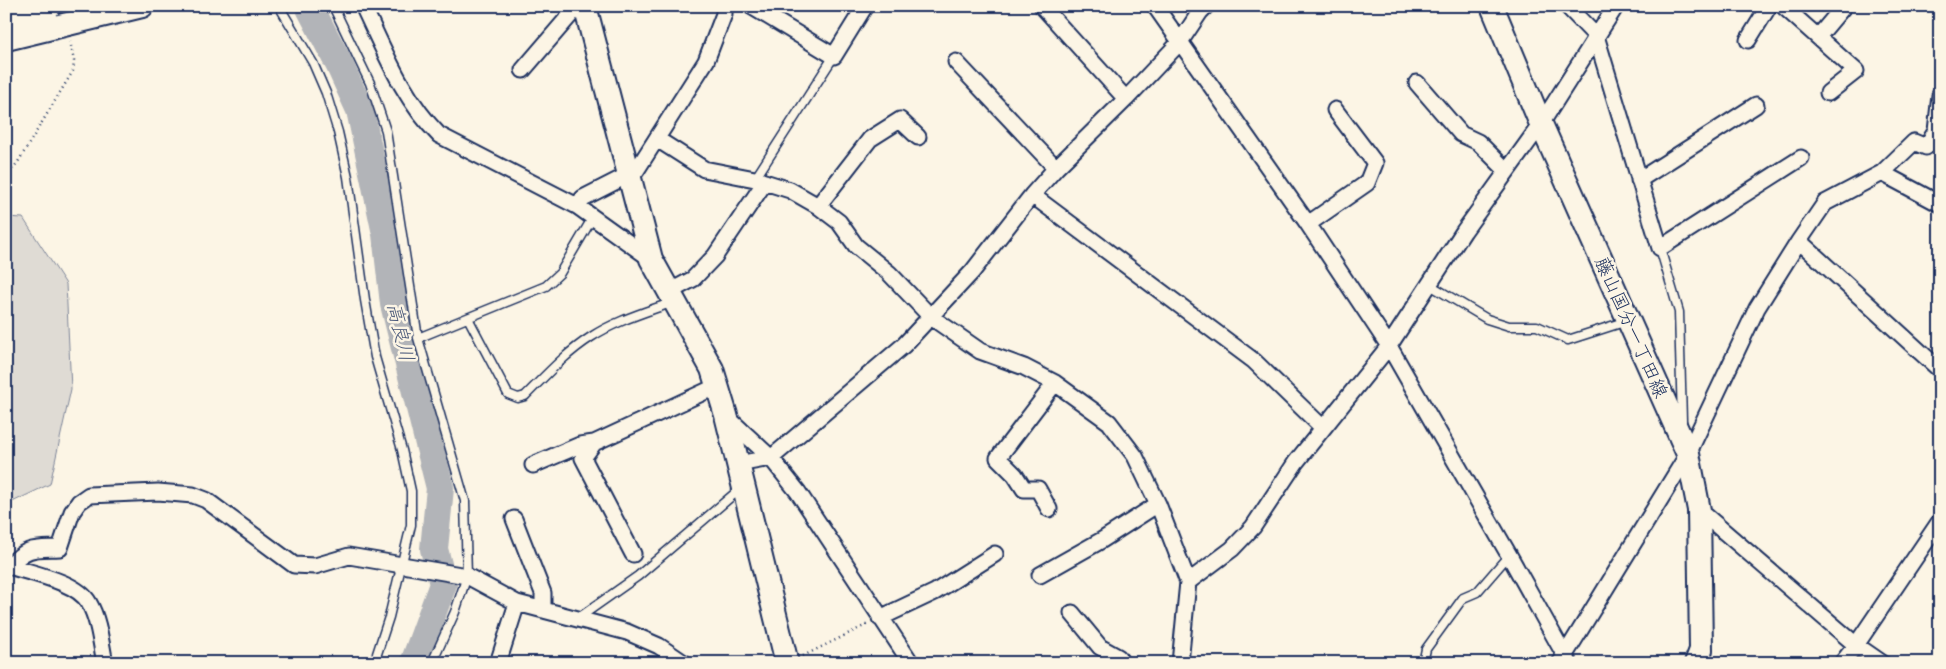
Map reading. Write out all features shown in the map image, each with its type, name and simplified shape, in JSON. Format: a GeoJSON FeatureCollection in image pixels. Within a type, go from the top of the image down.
{"type":"FeatureCollection","features":[{"type":"Feature","properties":{"kind":"street"},"geometry":{"type":"LineString","coordinates":[[6,18],[50,6]]}},
{"type":"Feature","properties":{"kind":"street"},"geometry":{"type":"LineString","coordinates":[[6,39],[142,6]]}},
{"type":"Feature","properties":{"kind":"street"},"geometry":{"type":"LineString","coordinates":[[363,6],[402,87],[424,120],[439,135],[577,206],[651,259]]}},
{"type":"Feature","properties":{"kind":"street"},"geometry":{"type":"LineString","coordinates":[[523,70],[578,6]]}},
{"type":"Feature","properties":{"kind":"street"},"geometry":{"type":"LineString","coordinates":[[585,6],[651,259],[712,369],[793,661]]}},
{"type":"Feature","properties":{"kind":"street"},"geometry":{"type":"LineString","coordinates":[[750,6],[834,56],[865,6]]}},
{"type":"Feature","properties":{"kind":"street"},"geometry":{"type":"LineString","coordinates":[[1042,6],[1126,100]]}},
{"type":"Feature","properties":{"kind":"street"},"geometry":{"type":"LineString","coordinates":[[1155,6],[1308,224],[1388,346],[1509,555],[1564,661]]}},
{"type":"Feature","properties":{"kind":"street","name":"藤山国分一丁田線"},"geometry":{"type":"LineString","coordinates":[[1492,6],[1541,124],[1686,446],[1698,510],[1701,650],[1696,663]]}},
{"type":"Feature","properties":{"kind":"street"},"geometry":{"type":"LineString","coordinates":[[1568,6],[1596,36],[1660,248],[1801,158]]}},
{"type":"Feature","properties":{"kind":"street"},"geometry":{"type":"LineString","coordinates":[[1188,582],[1232,549],[1253,527],[1274,493],[1388,346],[1464,231],[1541,124],[1616,6]]}},
{"type":"Feature","properties":{"kind":"street"},"geometry":{"type":"LineString","coordinates":[[1748,40],[1769,6]]}},
{"type":"Feature","properties":{"kind":"street"},"geometry":{"type":"LineString","coordinates":[[1783,6],[1856,71],[1828,93]]}},
{"type":"Feature","properties":{"kind":"street"},"geometry":{"type":"LineString","coordinates":[[1818,37],[1844,6]]}},
{"type":"Feature","properties":{"kind":"street"},"geometry":{"type":"LineString","coordinates":[[741,475],[771,458],[904,345],[931,318],[972,272],[1032,195],[1056,168],[1126,100],[1180,42],[1202,8]]}},
{"type":"Feature","properties":{"kind":"street"},"geometry":{"type":"LineString","coordinates":[[577,206],[582,198],[636,171],[706,61],[720,9]]}},
{"type":"Feature","properties":{"kind":"street"},"geometry":{"type":"LineString","coordinates":[[956,62],[1056,168]]}},
{"type":"Feature","properties":{"kind":"street"},"geometry":{"type":"LineString","coordinates":[[1417,83],[1462,134],[1478,142],[1507,171]]}},
{"type":"Feature","properties":{"kind":"street"},"geometry":{"type":"LineString","coordinates":[[1564,661],[1686,446],[1757,308],[1799,241],[1825,203],[1882,173],[1914,142],[1926,147],[1936,131],[1940,95]]}},
{"type":"Feature","properties":{"kind":"street"},"geometry":{"type":"LineString","coordinates":[[1640,180],[1756,105]]}},
{"type":"Feature","properties":{"kind":"street"},"geometry":{"type":"LineString","coordinates":[[1308,224],[1367,183],[1375,163],[1335,110]]}},
{"type":"Feature","properties":{"kind":"street"},"geometry":{"type":"LineString","coordinates":[[818,206],[870,139],[900,120],[918,137]]}},
{"type":"Feature","properties":{"kind":"street"},"geometry":{"type":"LineString","coordinates":[[658,139],[704,168],[760,180],[790,190],[818,206],[839,222],[856,246],[888,274],[931,318],[980,351],[1024,367],[1055,383],[1109,422],[1135,456],[1158,504],[1188,582],[1180,663]]}},
{"type":"Feature","properties":{"kind":"street"},"geometry":{"type":"LineString","coordinates":[[1882,173],[1940,204]]}},
{"type":"Feature","properties":{"kind":"street"},"geometry":{"type":"LineString","coordinates":[[672,297],[715,256],[760,180]]}},
{"type":"Feature","properties":{"kind":"street"},"geometry":{"type":"LineString","coordinates":[[1032,195],[1254,361],[1323,428]]}},
{"type":"Feature","properties":{"kind":"street"},"geometry":{"type":"LineString","coordinates":[[1799,241],[1940,370]]}},
{"type":"Feature","properties":{"kind":"street"},"geometry":{"type":"LineString","coordinates":[[1049,508],[1038,489],[1024,489],[1015,475],[998,458],[1055,383]]}},
{"type":"Feature","properties":{"kind":"street"},"geometry":{"type":"LineString","coordinates":[[533,465],[580,445],[594,443],[717,386]]}},
{"type":"Feature","properties":{"kind":"street"},"geometry":{"type":"LineString","coordinates":[[726,415],[771,458],[798,492],[911,663]]}},
{"type":"Feature","properties":{"kind":"street"},"geometry":{"type":"LineString","coordinates":[[594,443],[583,458],[633,554]]}},
{"type":"Feature","properties":{"kind":"street"},"geometry":{"type":"LineString","coordinates":[[105,663],[97,624],[89,602],[77,591],[58,582],[8,566],[21,553],[34,549],[60,548],[72,512],[78,502],[89,495],[158,492],[193,495],[206,500],[294,565],[315,566],[348,556],[467,576],[517,603],[627,632],[659,646],[684,663]]}},
{"type":"Feature","properties":{"kind":"street"},"geometry":{"type":"LineString","coordinates":[[1040,575],[1102,540],[1158,504]]}},
{"type":"Feature","properties":{"kind":"street"},"geometry":{"type":"LineString","coordinates":[[1698,510],[1856,645],[1882,663]]}},
{"type":"Feature","properties":{"kind":"street"},"geometry":{"type":"LineString","coordinates":[[514,519],[543,593],[543,610]]}},
{"type":"Feature","properties":{"kind":"street"},"geometry":{"type":"LineString","coordinates":[[1842,663],[1940,521]]}},
{"type":"Feature","properties":{"kind":"street"},"geometry":{"type":"LineString","coordinates":[[880,618],[935,592],[995,554]]}},
{"type":"Feature","properties":{"kind":"street"},"geometry":{"type":"LineString","coordinates":[[498,663],[517,603]]}},
{"type":"Feature","properties":{"kind":"street"},"geometry":{"type":"LineString","coordinates":[[1072,613],[1100,647],[1118,657],[1122,663]]}},
{"type":"Feature","properties":{"kind":"lane"},"geometry":{"type":"LineString","coordinates":[[279,6],[314,63],[338,132],[348,177],[364,300],[375,358],[402,450],[410,491],[411,525],[389,617],[374,663]]}},
{"type":"Feature","properties":{"kind":"lane"},"geometry":{"type":"LineString","coordinates":[[333,6],[370,83],[386,131],[418,338],[465,500],[467,576],[455,612],[438,645],[432,663]]}},
{"type":"Feature","properties":{"kind":"lane"},"geometry":{"type":"LineString","coordinates":[[760,180],[834,56]]}},
{"type":"Feature","properties":{"kind":"lane"},"geometry":{"type":"LineString","coordinates":[[418,338],[546,286],[560,273],[593,217]]}},
{"type":"Feature","properties":{"kind":"lane"},"geometry":{"type":"LineString","coordinates":[[1660,248],[1679,312],[1686,446]]}},
{"type":"Feature","properties":{"kind":"lane"},"geometry":{"type":"LineString","coordinates":[[1430,285],[1487,319],[1509,326],[1537,326],[1568,340],[1629,320]]}},
{"type":"Feature","properties":{"kind":"lane"},"geometry":{"type":"LineString","coordinates":[[468,318],[508,394],[518,398],[525,396],[561,360],[592,336],[672,297]]}},
{"type":"Feature","properties":{"kind":"lane"},"geometry":{"type":"LineString","coordinates":[[577,619],[638,576],[741,475]]}},
{"type":"Feature","properties":{"kind":"lane"},"geometry":{"type":"LineString","coordinates":[[1423,663],[1426,649],[1463,598],[1477,592],[1509,555]]}},
{"type":"Feature","properties":{"kind":"path"},"geometry":{"type":"LineString","coordinates":[[6,177],[18,162],[73,71],[74,61],[69,37]]}},
{"type":"Feature","properties":{"kind":"path"},"geometry":{"type":"LineString","coordinates":[[793,661],[880,618]]}},
{"type":"Feature","properties":{"kind":"shaded area"},"geometry":{"type":"Polygon","coordinates":[[[6,217],[23,218],[66,284],[71,389],[50,484],[6,505],[6,217]]]}},
{"type":"Feature","properties":{"kind":"waterway","name":"高良川"},"geometry":{"type":"LineString","coordinates":[[309,6],[360,110],[386,234],[394,304],[440,488],[434,549],[443,584],[414,663]]}}]}
